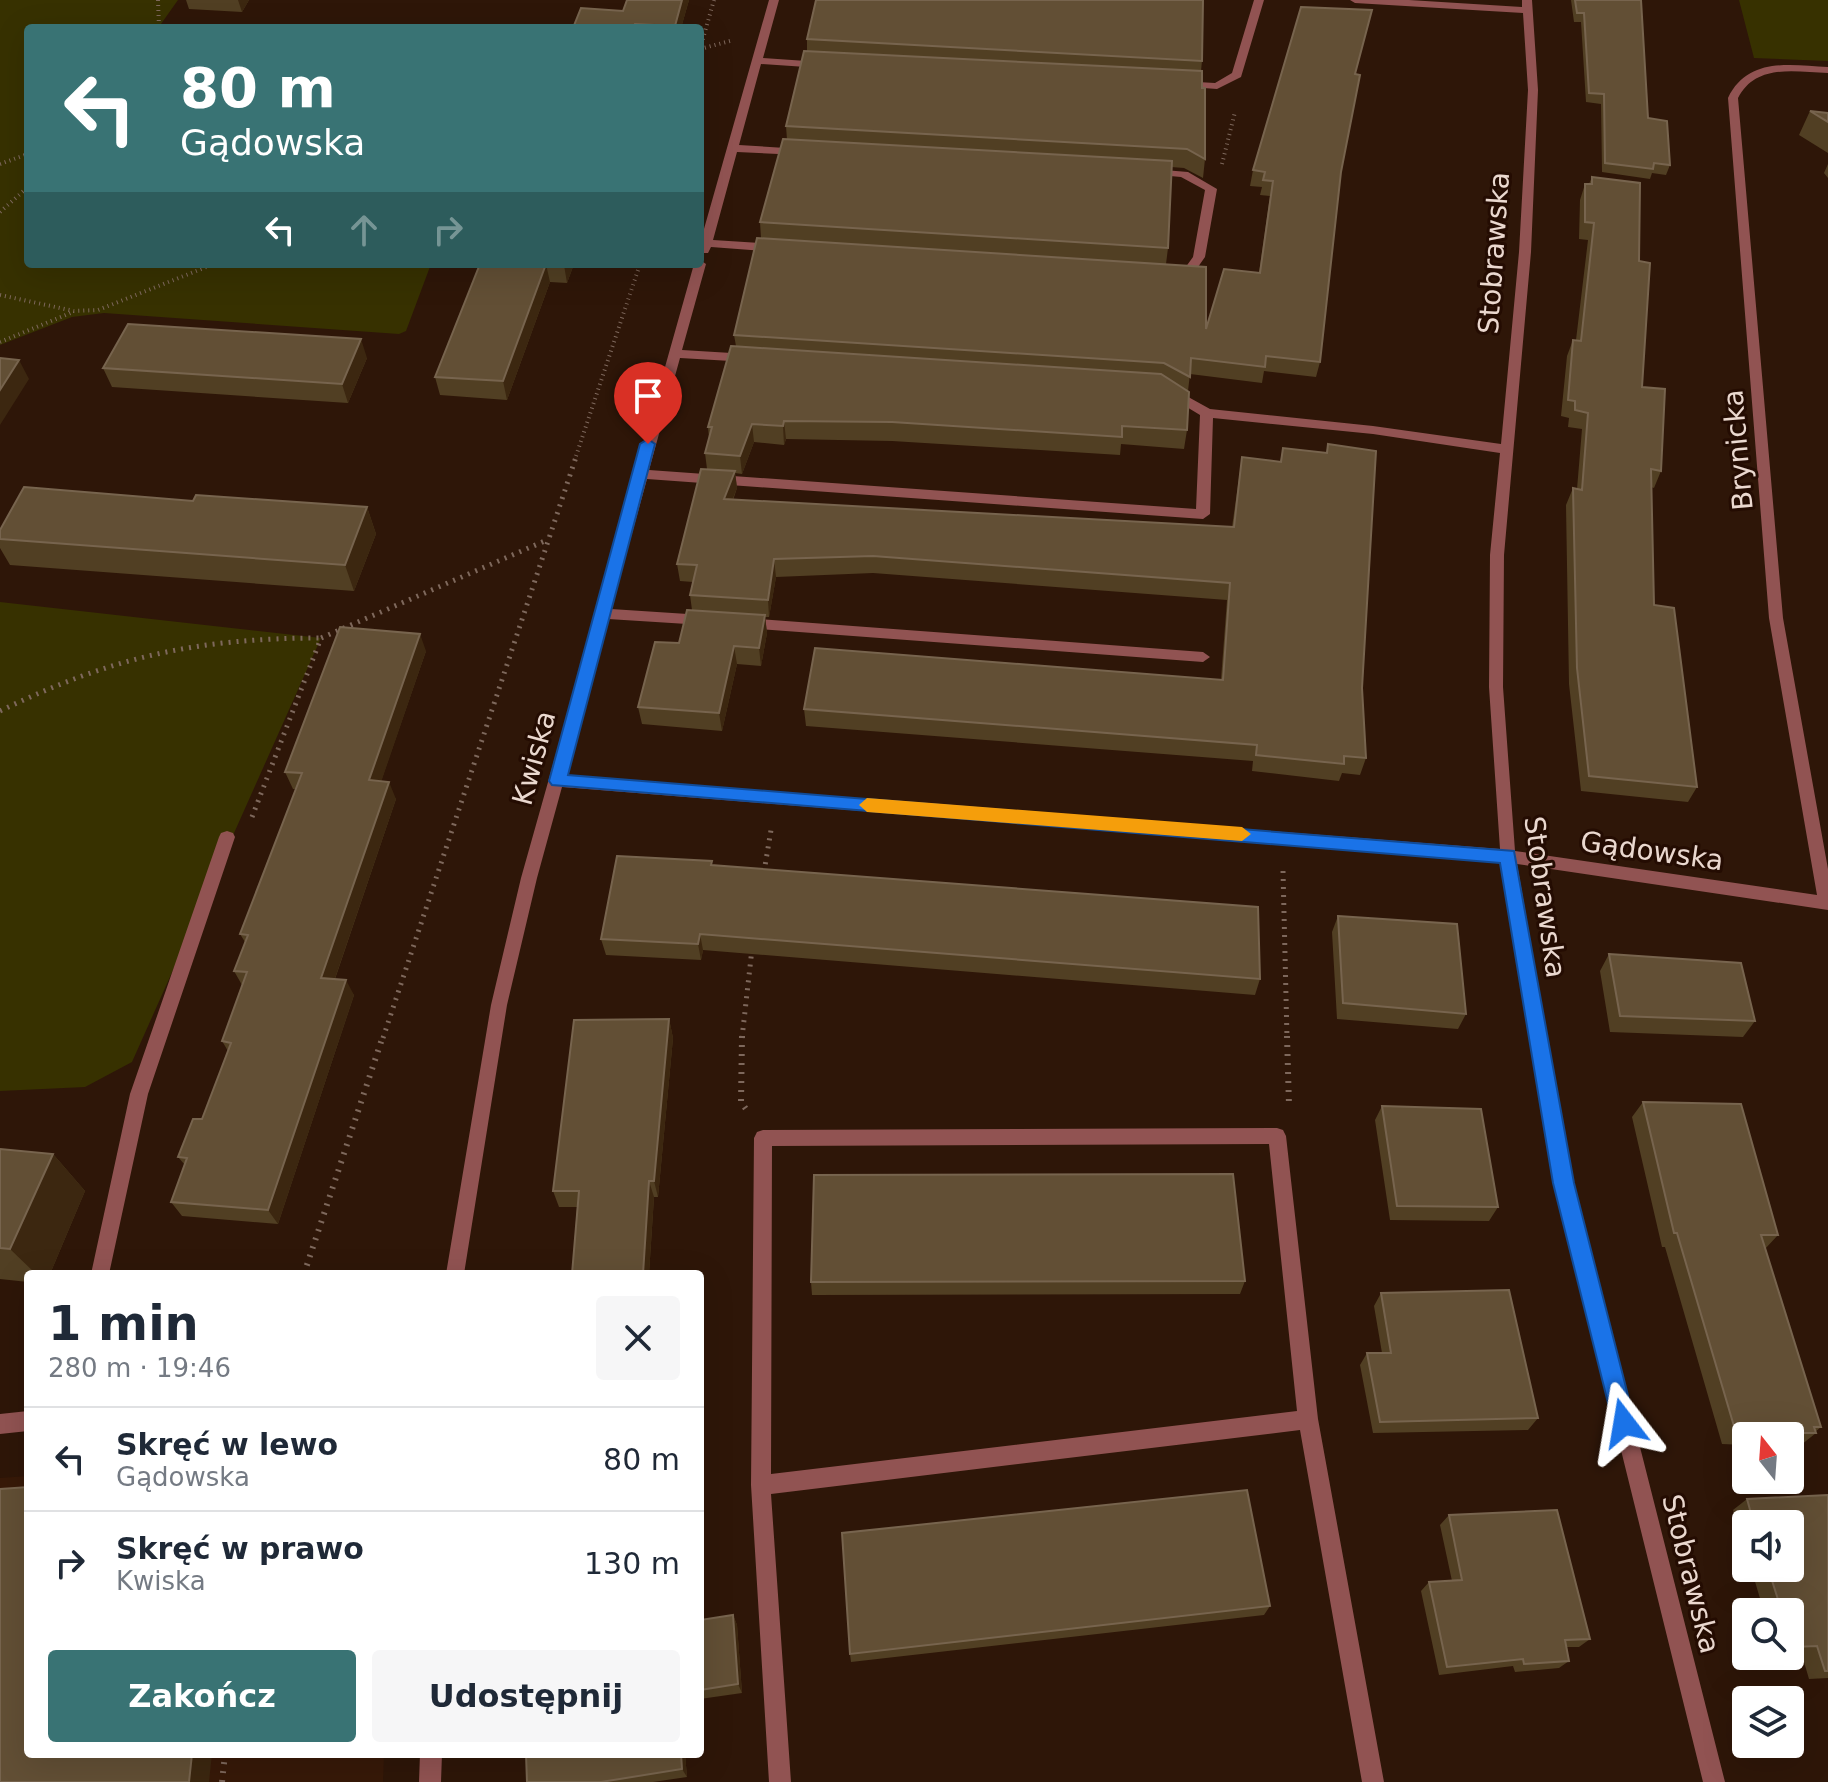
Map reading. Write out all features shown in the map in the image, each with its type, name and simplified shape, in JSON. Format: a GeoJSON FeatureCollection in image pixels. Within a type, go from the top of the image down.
{"type":"FeatureCollection","features":[{"type":"Feature","properties":{"kind":"street","name":"Kwiska"},"geometry":{"type":"LineString","coordinates":[[704,250],[774,0]]}},
{"type":"Feature","properties":{"kind":"street"},"geometry":{"type":"LineString","coordinates":[[1170,84],[1217,86],[1237,75],[1259,0]]}},
{"type":"Feature","properties":{"kind":"street"},"geometry":{"type":"LineString","coordinates":[[1355,0],[1528,5]]}},
{"type":"Feature","properties":{"kind":"street","name":"Stobrawska"},"geometry":{"type":"LineString","coordinates":[[1528,5],[1532,119],[1525,252],[1497,555],[1496,687],[1508,856],[1564,1183],[1714,1782]]}},
{"type":"Feature","properties":{"kind":"street"},"geometry":{"type":"LineString","coordinates":[[758,61],[838,65]]}},
{"type":"Feature","properties":{"kind":"street","name":"Brynicka"},"geometry":{"type":"LineString","coordinates":[[1827,905],[1776,618],[1733,98],[1737,84],[1748,75],[1765,70],[1828,70]]}},
{"type":"Feature","properties":{"kind":"street"},"geometry":{"type":"LineString","coordinates":[[732,148],[810,153]]}},
{"type":"Feature","properties":{"kind":"street"},"geometry":{"type":"LineString","coordinates":[[1137,171],[1184,174],[1211,189],[1199,257],[1189,271],[1158,273]]}},
{"type":"Feature","properties":{"kind":"street"},"geometry":{"type":"LineString","coordinates":[[706,243],[784,248]]}},
{"type":"Feature","properties":{"kind":"street","name":"Kwiska"},"geometry":{"type":"LineString","coordinates":[[456,1270],[499,1005],[529,878],[699,268]]}},
{"type":"Feature","properties":{"kind":"street"},"geometry":{"type":"LineString","coordinates":[[674,354],[768,360]]}},
{"type":"Feature","properties":{"kind":"street"},"geometry":{"type":"LineString","coordinates":[[1162,385],[1207,413],[1505,449]]}},
{"type":"Feature","properties":{"kind":"street"},"geometry":{"type":"LineString","coordinates":[[639,474],[1203,514],[1207,413]]}},
{"type":"Feature","properties":{"kind":"street"},"geometry":{"type":"LineString","coordinates":[[601,613],[1203,657]]}},
{"type":"Feature","properties":{"kind":"street","name":"Gądowska"},"geometry":{"type":"LineString","coordinates":[[558,781],[1508,856],[1827,905]]}},
{"type":"Feature","properties":{"kind":"street"},"geometry":{"type":"LineString","coordinates":[[101,1270],[139,1094],[227,837]]}},
{"type":"Feature","properties":{"kind":"street"},"geometry":{"type":"LineString","coordinates":[[780,1782],[761,1485],[763,1138],[1277,1136],[1308,1419],[1373,1782]]}},
{"type":"Feature","properties":{"kind":"street"},"geometry":{"type":"LineString","coordinates":[[761,1485],[1308,1419]]}},
{"type":"Feature","properties":{"kind":"street"},"geometry":{"type":"LineString","coordinates":[[0,1424],[24,1421]]}},
{"type":"Feature","properties":{"kind":"street"},"geometry":{"type":"LineString","coordinates":[[430,1782],[431,1758]]}},
{"type":"Feature","properties":{"kind":"path"},"geometry":{"type":"LineString","coordinates":[[158,0],[159,24]]}},
{"type":"Feature","properties":{"kind":"path"},"geometry":{"type":"LineString","coordinates":[[704,36],[714,0]]}},
{"type":"Feature","properties":{"kind":"path"},"geometry":{"type":"LineString","coordinates":[[1200,183],[1221,166],[1239,93],[1226,81]]}},
{"type":"Feature","properties":{"kind":"path"},"geometry":{"type":"LineString","coordinates":[[0,164],[24,155]]}},
{"type":"Feature","properties":{"kind":"path"},"geometry":{"type":"LineString","coordinates":[[0,212],[24,191]]}},
{"type":"Feature","properties":{"kind":"path"},"geometry":{"type":"LineString","coordinates":[[0,295],[74,311],[98,310],[204,268]]}},
{"type":"Feature","properties":{"kind":"path"},"geometry":{"type":"LineString","coordinates":[[305,1270],[639,268]]}},
{"type":"Feature","properties":{"kind":"path"},"geometry":{"type":"LineString","coordinates":[[0,342],[74,311]]}},
{"type":"Feature","properties":{"kind":"path"},"geometry":{"type":"LineString","coordinates":[[0,711],[55,684],[152,653],[239,639],[321,638],[547,539]]}},
{"type":"Feature","properties":{"kind":"path"},"geometry":{"type":"LineString","coordinates":[[227,837],[245,835],[321,638]]}},
{"type":"Feature","properties":{"kind":"path"},"geometry":{"type":"LineString","coordinates":[[762,887],[776,798]]}},
{"type":"Feature","properties":{"kind":"path"},"geometry":{"type":"LineString","coordinates":[[1277,1136],[1289,1109],[1282,837]]}},
{"type":"Feature","properties":{"kind":"path"},"geometry":{"type":"LineString","coordinates":[[752,947],[743,1007],[741,1102],[763,1138]]}},
{"type":"Feature","properties":{"kind":"path"},"geometry":{"type":"LineString","coordinates":[[222,1782],[225,1758]]}},
{"type":"Feature","properties":{"kind":"shaded area"},"geometry":{"type":"Polygon","coordinates":[[[0,0],[178,0],[161,24],[24,24],[24,268],[430,268],[406,331],[399,334],[104,313],[72,317],[0,345],[0,0]]]}},
{"type":"Feature","properties":{"kind":"shaded area"},"geometry":{"type":"Polygon","coordinates":[[[1739,0],[1828,0],[1828,61],[1754,58],[1739,0]]]}},
{"type":"Feature","properties":{"kind":"shaded area"},"geometry":{"type":"Polygon","coordinates":[[[0,602],[321,638],[132,1062],[85,1087],[0,1091],[0,602]]]}},
{"type":"Feature","properties":{"kind":"shaded area"},"geometry":{"type":"Polygon","coordinates":[[[24,1476],[24,1758],[384,1758],[383,1782],[0,1782],[0,1478],[24,1476]]]}},
{"type":"Feature","properties":{"kind":"building"},"geometry":{"type":"Polygon","coordinates":[[[627,0],[682,0],[676,24],[575,24],[581,8],[623,11],[627,0]]]}},
{"type":"Feature","properties":{"kind":"building"},"geometry":{"type":"Polygon","coordinates":[[[816,0],[1203,0],[1202,61],[807,39],[816,0]]]}},
{"type":"Feature","properties":{"kind":"building"},"geometry":{"type":"Polygon","coordinates":[[[1575,0],[1641,0],[1648,118],[1667,121],[1670,165],[1654,163],[1653,169],[1605,163],[1604,94],[1589,93],[1584,13],[1577,13],[1575,0]]]}},
{"type":"Feature","properties":{"kind":"building"},"geometry":{"type":"Polygon","coordinates":[[[1301,7],[1372,10],[1355,74],[1360,75],[1341,172],[1320,362],[1266,356],[1265,367],[1191,358],[1190,377],[1164,363],[734,335],[757,238],[1206,267],[1206,329],[1224,269],[1260,273],[1273,181],[1263,180],[1265,172],[1253,170],[1301,7]]]}},
{"type":"Feature","properties":{"kind":"building"},"geometry":{"type":"Polygon","coordinates":[[[804,51],[1202,71],[1202,88],[1205,88],[1205,159],[1187,149],[786,126],[804,51]]]}},
{"type":"Feature","properties":{"kind":"building"},"geometry":{"type":"Polygon","coordinates":[[[1810,111],[1828,113],[1828,122],[1810,111]]]}},
{"type":"Feature","properties":{"kind":"building"},"geometry":{"type":"Polygon","coordinates":[[[783,139],[1172,161],[1168,248],[760,222],[783,139]]]}},
{"type":"Feature","properties":{"kind":"building"},"geometry":{"type":"Polygon","coordinates":[[[1592,177],[1640,183],[1639,261],[1650,263],[1642,387],[1665,389],[1661,471],[1651,469],[1654,605],[1674,608],[1697,787],[1589,776],[1577,668],[1573,488],[1582,490],[1588,413],[1575,410],[1575,401],[1568,400],[1573,340],[1581,341],[1594,223],[1585,222],[1585,184],[1592,184],[1592,177]]]}},
{"type":"Feature","properties":{"kind":"building"},"geometry":{"type":"Polygon","coordinates":[[[478,268],[545,268],[503,381],[435,377],[478,268]]]}},
{"type":"Feature","properties":{"kind":"building"},"geometry":{"type":"Polygon","coordinates":[[[128,324],[361,339],[342,384],[103,368],[128,324]]]}},
{"type":"Feature","properties":{"kind":"building"},"geometry":{"type":"Polygon","coordinates":[[[731,346],[1161,374],[1189,392],[1187,430],[1122,426],[1122,437],[892,422],[784,421],[783,426],[752,424],[740,456],[705,453],[712,427],[708,427],[731,346]]]}},
{"type":"Feature","properties":{"kind":"building"},"geometry":{"type":"Polygon","coordinates":[[[0,358],[19,360],[0,390],[0,358]]]}},
{"type":"Feature","properties":{"kind":"building"},"geometry":{"type":"Polygon","coordinates":[[[1328,444],[1376,451],[1362,688],[1366,758],[1344,756],[1344,764],[1256,755],[1257,745],[804,709],[815,648],[1223,680],[1230,583],[873,556],[774,559],[768,600],[690,595],[697,565],[677,564],[701,469],[735,471],[724,499],[1234,527],[1242,457],[1281,462],[1283,448],[1327,453],[1328,444]]]}},
{"type":"Feature","properties":{"kind":"building"},"geometry":{"type":"Polygon","coordinates":[[[24,487],[193,501],[196,495],[367,507],[345,565],[0,539],[0,530],[24,487]]]}},
{"type":"Feature","properties":{"kind":"building"},"geometry":{"type":"Polygon","coordinates":[[[687,610],[765,615],[759,648],[734,646],[719,713],[638,707],[655,642],[679,643],[687,610]]]}},
{"type":"Feature","properties":{"kind":"building"},"geometry":{"type":"Polygon","coordinates":[[[340,627],[420,634],[369,780],[389,782],[321,978],[346,980],[268,1210],[171,1202],[187,1158],[178,1157],[193,1119],[202,1119],[231,1043],[222,1041],[247,972],[234,971],[248,935],[240,934],[302,773],[285,772],[340,627]]]}},
{"type":"Feature","properties":{"kind":"building"},"geometry":{"type":"Polygon","coordinates":[[[617,856],[712,861],[711,865],[1258,907],[1260,979],[700,934],[698,944],[601,939],[617,856]]]}},
{"type":"Feature","properties":{"kind":"building"},"geometry":{"type":"Polygon","coordinates":[[[1338,916],[1457,924],[1466,1014],[1343,1003],[1338,916]]]}},
{"type":"Feature","properties":{"kind":"building"},"geometry":{"type":"Polygon","coordinates":[[[1609,954],[1741,963],[1755,1021],[1620,1016],[1609,954]]]}},
{"type":"Feature","properties":{"kind":"building"},"geometry":{"type":"Polygon","coordinates":[[[669,1019],[654,1181],[649,1181],[643,1270],[572,1270],[579,1191],[553,1191],[574,1020],[669,1019]]]}},
{"type":"Feature","properties":{"kind":"building"},"geometry":{"type":"Polygon","coordinates":[[[1643,1102],[1741,1104],[1778,1235],[1761,1235],[1821,1427],[1814,1427],[1816,1433],[1804,1433],[1804,1422],[1733,1422],[1677,1233],[1674,1233],[1643,1102]]]}},
{"type":"Feature","properties":{"kind":"building"},"geometry":{"type":"Polygon","coordinates":[[[1382,1106],[1481,1109],[1498,1207],[1397,1206],[1382,1106]]]}},
{"type":"Feature","properties":{"kind":"building"},"geometry":{"type":"Polygon","coordinates":[[[0,1149],[53,1154],[10,1249],[0,1248],[0,1149]]]}},
{"type":"Feature","properties":{"kind":"building"},"geometry":{"type":"Polygon","coordinates":[[[1233,1174],[1245,1281],[811,1282],[814,1175],[1233,1174]]]}},
{"type":"Feature","properties":{"kind":"building"},"geometry":{"type":"Polygon","coordinates":[[[1509,1290],[1538,1418],[1380,1422],[1367,1353],[1391,1353],[1381,1293],[1509,1290]]]}},
{"type":"Feature","properties":{"kind":"building"},"geometry":{"type":"Polygon","coordinates":[[[24,1487],[24,1758],[192,1758],[189,1782],[0,1782],[0,1489],[24,1487]]]}},
{"type":"Feature","properties":{"kind":"building"},"geometry":{"type":"Polygon","coordinates":[[[1247,1490],[1270,1606],[850,1654],[842,1533],[1247,1490]]]}},
{"type":"Feature","properties":{"kind":"building"},"geometry":{"type":"Polygon","coordinates":[[[1828,1495],[1828,1671],[1825,1671],[1817,1646],[1804,1647],[1804,1598],[1778,1598],[1772,1582],[1804,1582],[1804,1510],[1750,1510],[1747,1499],[1828,1495]]]}},
{"type":"Feature","properties":{"kind":"building"},"geometry":{"type":"Polygon","coordinates":[[[1557,1510],[1590,1639],[1565,1640],[1569,1661],[1524,1664],[1523,1659],[1447,1667],[1429,1582],[1462,1580],[1449,1515],[1557,1510]]]}},
{"type":"Feature","properties":{"kind":"building"},"geometry":{"type":"Polygon","coordinates":[[[733,1615],[738,1684],[704,1689],[704,1619],[733,1615]]]}},
{"type":"Feature","properties":{"kind":"building"},"geometry":{"type":"Polygon","coordinates":[[[526,1758],[681,1758],[682,1769],[601,1782],[527,1782],[526,1758]]]}},
{"type":"Feature","properties":{"kind":"slow traffic"},"geometry":{"type":"LineString","coordinates":[[867,805],[1242,834]]}},
{"type":"Feature","properties":{"kind":"route"},"geometry":{"type":"LineString","coordinates":[[648,444],[558,781],[1508,856],[1564,1183],[1624,1423]]}}]}
